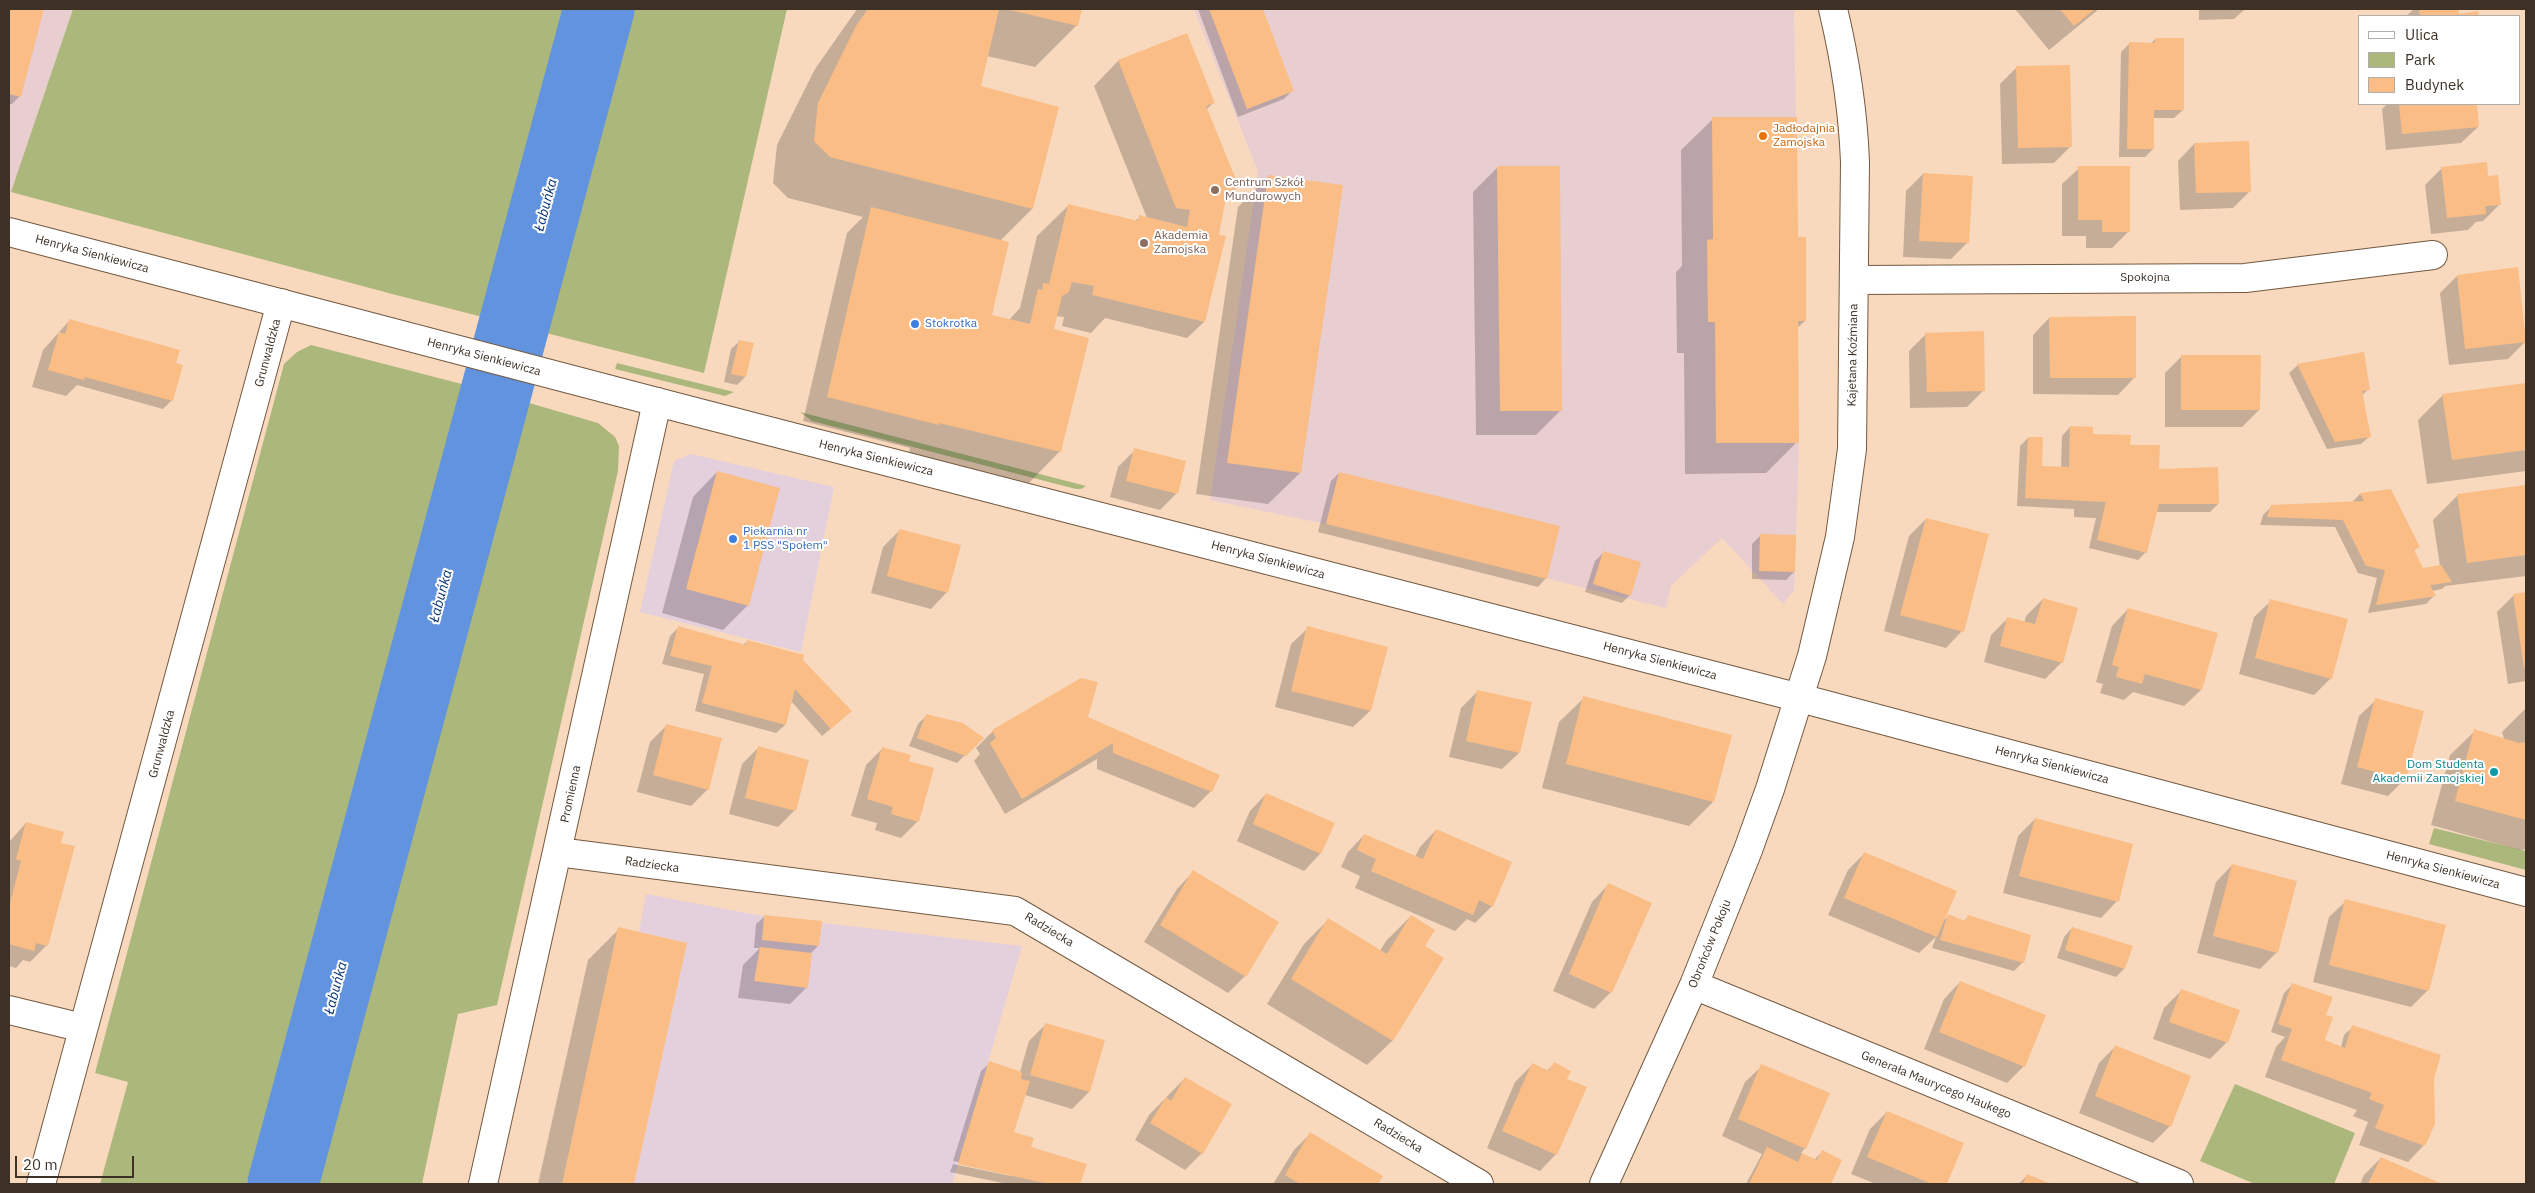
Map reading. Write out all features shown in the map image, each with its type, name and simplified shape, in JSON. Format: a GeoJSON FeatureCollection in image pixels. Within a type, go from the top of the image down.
{"type":"FeatureCollection","features":[{"type":"Feature","properties":{"kind":"street","name":"Kajetana Koźmiana"},"geometry":{"type":"LineString","coordinates":[[1800,698],[1832,576],[1847,496],[1852,449],[1854,123],[1832,9]]}},
{"type":"Feature","properties":{"kind":"street","name":"Henryka Sienkiewicza"},"geometry":{"type":"LineString","coordinates":[[9,232],[552,375],[1800,698],[2526,892]]}},
{"type":"Feature","properties":{"kind":"street","name":"Spokojna"},"geometry":{"type":"LineString","coordinates":[[1854,280],[2245,278],[2433,255]]}},
{"type":"Feature","properties":{"kind":"street","name":"Grunwaldzka"},"geometry":{"type":"LineString","coordinates":[[41,1184],[281,303]]}},
{"type":"Feature","properties":{"kind":"street","name":"Promienna"},"geometry":{"type":"LineString","coordinates":[[482,1184],[558,852],[656,402]]}},
{"type":"Feature","properties":{"kind":"street","name":"Obrońców Pokoju"},"geometry":{"type":"LineString","coordinates":[[1604,1184],[1694,986],[1767,798],[1800,698]]}},
{"type":"Feature","properties":{"kind":"street","name":"Radziecka"},"geometry":{"type":"LineString","coordinates":[[558,852],[1015,910],[1479,1184]]}},
{"type":"Feature","properties":{"kind":"street","name":"Generała Maurycego Haukego"},"geometry":{"type":"LineString","coordinates":[[1694,986],[2179,1184]]}},
{"type":"Feature","properties":{"kind":"street"},"geometry":{"type":"LineString","coordinates":[[9,1010],[84,1028]]}},
{"type":"Feature","properties":{"kind":"shaded area"},"geometry":{"type":"Polygon","coordinates":[[[9,9],[73,9],[11,192],[9,191],[9,9]]]}},
{"type":"Feature","properties":{"kind":"shaded area"},"geometry":{"type":"Polygon","coordinates":[[[1194,9],[1794,9],[1798,237],[1806,237],[1806,321],[1798,321],[1799,443],[1794,590],[1783,604],[1722,538],[1671,586],[1666,608],[1326,524],[1210,500],[1258,172],[1194,9]]]}},
{"type":"Feature","properties":{"kind":"shaded area"},"geometry":{"type":"Polygon","coordinates":[[[691,454],[834,487],[801,652],[640,612],[674,461],[691,454]]]}},
{"type":"Feature","properties":{"kind":"shaded area"},"geometry":{"type":"Polygon","coordinates":[[[646,894],[762,916],[1022,946],[952,1184],[634,1184],[687,943],[639,932],[646,894]]]}},
{"type":"Feature","properties":{"kind":"green space"},"geometry":{"type":"Polygon","coordinates":[[[73,9],[787,9],[704,373],[396,295],[11,192],[73,9]]]}},
{"type":"Feature","properties":{"kind":"green space"},"geometry":{"type":"Polygon","coordinates":[[[311,345],[481,389],[598,423],[615,437],[619,446],[618,471],[497,1005],[458,1014],[422,1184],[100,1184],[128,1082],[95,1073],[284,364],[297,352],[311,345]]]}},
{"type":"Feature","properties":{"kind":"green space"},"geometry":{"type":"Polygon","coordinates":[[[617,363],[734,392],[725,396],[615,369],[617,363]]]}},
{"type":"Feature","properties":{"kind":"green space"},"geometry":{"type":"Polygon","coordinates":[[[800,412],[1086,486],[1076,489],[812,421],[800,412]]]}},
{"type":"Feature","properties":{"kind":"green space"},"geometry":{"type":"Polygon","coordinates":[[[2434,828],[2526,851],[2526,870],[2429,844],[2434,828]]]}},
{"type":"Feature","properties":{"kind":"green space"},"geometry":{"type":"Polygon","coordinates":[[[2235,1084],[2355,1133],[2334,1184],[2255,1184],[2200,1161],[2235,1084]]]}},
{"type":"Feature","properties":{"kind":"building"},"geometry":{"type":"Polygon","coordinates":[[[9,9],[44,9],[21,97],[9,94],[9,9]]]}},
{"type":"Feature","properties":{"kind":"building"},"geometry":{"type":"Polygon","coordinates":[[[868,9],[999,9],[981,86],[1059,107],[1033,209],[830,157],[814,141],[818,103],[856,26],[868,9]]]}},
{"type":"Feature","properties":{"kind":"building"},"geometry":{"type":"Polygon","coordinates":[[[1006,9],[1082,9],[1078,26],[1006,9]]]}},
{"type":"Feature","properties":{"kind":"building"},"geometry":{"type":"Polygon","coordinates":[[[1209,9],[1263,9],[1294,91],[1247,109],[1209,9]]]}},
{"type":"Feature","properties":{"kind":"building"},"geometry":{"type":"Polygon","coordinates":[[[2060,9],[2095,9],[2074,26],[2060,9]]]}},
{"type":"Feature","properties":{"kind":"building"},"geometry":{"type":"Polygon","coordinates":[[[2419,9],[2459,9],[2459,14],[2478,11],[2479,15],[2420,15],[2419,9]]]}},
{"type":"Feature","properties":{"kind":"building"},"geometry":{"type":"Polygon","coordinates":[[[1187,33],[1215,103],[1206,106],[1239,187],[1227,192],[1219,235],[1226,236],[1205,322],[1092,295],[1094,286],[1072,282],[1069,292],[1062,296],[1054,329],[1089,338],[1061,452],[939,423],[939,425],[827,397],[871,207],[1009,242],[992,315],[1030,324],[1038,289],[1042,290],[1043,283],[1049,284],[1068,204],[1138,221],[1139,215],[1187,227],[1190,210],[1176,208],[1118,60],[1187,33]]]}},
{"type":"Feature","properties":{"kind":"building"},"geometry":{"type":"Polygon","coordinates":[[[2155,38],[2184,38],[2184,110],[2154,110],[2154,149],[2127,149],[2129,42],[2155,43],[2155,38]]]}},
{"type":"Feature","properties":{"kind":"building"},"geometry":{"type":"Polygon","coordinates":[[[2070,65],[2072,147],[2018,148],[2016,66],[2070,65]]]}},
{"type":"Feature","properties":{"kind":"building"},"geometry":{"type":"Polygon","coordinates":[[[2399,105],[2477,105],[2479,127],[2402,134],[2399,105]]]}},
{"type":"Feature","properties":{"kind":"building"},"geometry":{"type":"Polygon","coordinates":[[[1712,117],[1797,117],[1798,237],[1806,237],[1806,321],[1798,321],[1799,443],[1716,443],[1715,322],[1708,322],[1707,240],[1713,239],[1712,117]]]}},
{"type":"Feature","properties":{"kind":"building"},"geometry":{"type":"Polygon","coordinates":[[[2249,141],[2251,192],[2196,193],[2194,143],[2249,141]]]}},
{"type":"Feature","properties":{"kind":"building"},"geometry":{"type":"Polygon","coordinates":[[[2487,162],[2488,176],[2498,175],[2501,205],[2485,206],[2486,214],[2447,218],[2441,167],[2487,162]]]}},
{"type":"Feature","properties":{"kind":"building"},"geometry":{"type":"Polygon","coordinates":[[[1497,166],[1560,166],[1562,411],[1500,411],[1497,166]]]}},
{"type":"Feature","properties":{"kind":"building"},"geometry":{"type":"Polygon","coordinates":[[[2078,166],[2130,166],[2130,232],[2102,232],[2102,220],[2078,220],[2078,166]]]}},
{"type":"Feature","properties":{"kind":"building"},"geometry":{"type":"Polygon","coordinates":[[[1923,173],[1973,176],[1969,243],[1919,241],[1923,173]]]}},
{"type":"Feature","properties":{"kind":"building"},"geometry":{"type":"Polygon","coordinates":[[[1268,175],[1343,185],[1301,473],[1227,463],[1268,175]]]}},
{"type":"Feature","properties":{"kind":"building"},"geometry":{"type":"Polygon","coordinates":[[[2518,267],[2526,342],[2465,349],[2457,275],[2518,267]]]}},
{"type":"Feature","properties":{"kind":"building"},"geometry":{"type":"Polygon","coordinates":[[[2136,316],[2136,378],[2050,378],[2049,317],[2136,316]]]}},
{"type":"Feature","properties":{"kind":"building"},"geometry":{"type":"Polygon","coordinates":[[[69,319],[180,350],[176,363],[183,365],[173,401],[85,377],[84,380],[48,370],[59,332],[65,334],[69,319]]]}},
{"type":"Feature","properties":{"kind":"building"},"geometry":{"type":"Polygon","coordinates":[[[1984,331],[1985,391],[1927,392],[1925,333],[1984,331]]]}},
{"type":"Feature","properties":{"kind":"building"},"geometry":{"type":"Polygon","coordinates":[[[739,340],[754,343],[746,377],[731,374],[739,340]]]}},
{"type":"Feature","properties":{"kind":"building"},"geometry":{"type":"Polygon","coordinates":[[[2364,352],[2370,390],[2362,391],[2371,437],[2335,442],[2297,364],[2364,352]]]}},
{"type":"Feature","properties":{"kind":"building"},"geometry":{"type":"Polygon","coordinates":[[[2181,355],[2261,355],[2260,410],[2181,410],[2181,355]]]}},
{"type":"Feature","properties":{"kind":"building"},"geometry":{"type":"Polygon","coordinates":[[[2526,383],[2526,450],[2452,460],[2442,394],[2526,383]]]}},
{"type":"Feature","properties":{"kind":"building"},"geometry":{"type":"Polygon","coordinates":[[[2070,426],[2093,427],[2093,434],[2131,435],[2130,445],[2160,445],[2159,469],[2218,467],[2219,504],[2159,504],[2147,553],[2097,540],[2106,502],[2025,498],[2028,437],[2043,437],[2042,466],[2069,467],[2070,426]]]}},
{"type":"Feature","properties":{"kind":"building"},"geometry":{"type":"Polygon","coordinates":[[[1134,448],[1186,461],[1178,494],[1126,481],[1134,448]]]}},
{"type":"Feature","properties":{"kind":"building","name":"Piekarnia nr 1 PSS \"Społem\""},"geometry":{"type":"Polygon","coordinates":[[[717,471],[780,488],[749,606],[686,589],[717,471]]]}},
{"type":"Feature","properties":{"kind":"building"},"geometry":{"type":"Polygon","coordinates":[[[1339,472],[1560,526],[1547,579],[1326,524],[1339,472]]]}},
{"type":"Feature","properties":{"kind":"building"},"geometry":{"type":"Polygon","coordinates":[[[2526,485],[2526,555],[2467,563],[2457,494],[2526,485]]]}},
{"type":"Feature","properties":{"kind":"building"},"geometry":{"type":"Polygon","coordinates":[[[2391,489],[2420,547],[2414,550],[2423,568],[2441,565],[2452,582],[2430,585],[2436,596],[2376,605],[2385,570],[2366,566],[2343,520],[2267,517],[2271,505],[2364,501],[2360,493],[2391,489]]]}},
{"type":"Feature","properties":{"kind":"building"},"geometry":{"type":"Polygon","coordinates":[[[1926,518],[1989,534],[1964,632],[1900,615],[1926,518]]]}},
{"type":"Feature","properties":{"kind":"building"},"geometry":{"type":"Polygon","coordinates":[[[899,529],[961,545],[948,593],[887,576],[899,529]]]}},
{"type":"Feature","properties":{"kind":"building"},"geometry":{"type":"Polygon","coordinates":[[[1760,534],[1796,535],[1795,572],[1759,571],[1760,534]]]}},
{"type":"Feature","properties":{"kind":"building"},"geometry":{"type":"Polygon","coordinates":[[[1603,551],[1641,562],[1631,596],[1593,584],[1603,551]]]}},
{"type":"Feature","properties":{"kind":"building"},"geometry":{"type":"Polygon","coordinates":[[[2526,592],[2526,667],[2524,668],[2513,594],[2526,592]]]}},
{"type":"Feature","properties":{"kind":"building"},"geometry":{"type":"Polygon","coordinates":[[[2043,598],[2078,608],[2063,663],[2000,646],[2007,617],[2035,624],[2043,598]]]}},
{"type":"Feature","properties":{"kind":"building"},"geometry":{"type":"Polygon","coordinates":[[[2270,599],[2348,619],[2332,679],[2255,658],[2270,599]]]}},
{"type":"Feature","properties":{"kind":"building"},"geometry":{"type":"Polygon","coordinates":[[[2128,608],[2218,633],[2202,690],[2145,674],[2142,684],[2116,677],[2119,667],[2112,665],[2128,608]]]}},
{"type":"Feature","properties":{"kind":"building"},"geometry":{"type":"Polygon","coordinates":[[[678,626],[746,645],[747,640],[804,655],[803,660],[852,711],[831,729],[795,689],[786,725],[702,703],[712,666],[670,656],[678,626]]]}},
{"type":"Feature","properties":{"kind":"building"},"geometry":{"type":"Polygon","coordinates":[[[1307,626],[1388,647],[1371,711],[1291,691],[1307,626]]]}},
{"type":"Feature","properties":{"kind":"building"},"geometry":{"type":"Polygon","coordinates":[[[1081,678],[1098,682],[1088,717],[1220,775],[1212,792],[1113,753],[1113,743],[1022,799],[990,743],[996,738],[992,730],[1081,678]]]}},
{"type":"Feature","properties":{"kind":"building"},"geometry":{"type":"Polygon","coordinates":[[[1477,690],[1532,702],[1520,753],[1466,741],[1477,690]]]}},
{"type":"Feature","properties":{"kind":"building"},"geometry":{"type":"Polygon","coordinates":[[[1583,696],[1732,735],[1714,802],[1566,764],[1583,696]]]}},
{"type":"Feature","properties":{"kind":"building"},"geometry":{"type":"Polygon","coordinates":[[[2375,698],[2424,711],[2406,780],[2357,767],[2375,698]]]}},
{"type":"Feature","properties":{"kind":"building"},"geometry":{"type":"Polygon","coordinates":[[[926,714],[963,723],[984,738],[966,756],[917,738],[926,714]]]}},
{"type":"Feature","properties":{"kind":"building"},"geometry":{"type":"Polygon","coordinates":[[[666,724],[722,738],[709,790],[653,775],[666,724]]]}},
{"type":"Feature","properties":{"kind":"building","name":"Dom Studenta Akademii Zamojskiej"},"geometry":{"type":"Polygon","coordinates":[[[2474,729],[2519,743],[2526,742],[2526,820],[2455,801],[2474,729]]]}},
{"type":"Feature","properties":{"kind":"building"},"geometry":{"type":"Polygon","coordinates":[[[758,746],[809,760],[796,811],[745,798],[758,746]]]}},
{"type":"Feature","properties":{"kind":"building"},"geometry":{"type":"Polygon","coordinates":[[[882,747],[911,755],[909,761],[934,768],[919,822],[891,814],[893,807],[867,799],[882,747]]]}},
{"type":"Feature","properties":{"kind":"building"},"geometry":{"type":"Polygon","coordinates":[[[1266,793],[1335,823],[1321,854],[1253,824],[1266,793]]]}},
{"type":"Feature","properties":{"kind":"building"},"geometry":{"type":"Polygon","coordinates":[[[2035,818],[2133,844],[2119,902],[2019,876],[2035,818]]]}},
{"type":"Feature","properties":{"kind":"building"},"geometry":{"type":"Polygon","coordinates":[[[26,822],[64,832],[61,843],[75,846],[48,946],[36,943],[34,951],[9,944],[9,907],[21,861],[16,859],[26,822]]]}},
{"type":"Feature","properties":{"kind":"building"},"geometry":{"type":"Polygon","coordinates":[[[1436,829],[1512,862],[1493,907],[1479,900],[1473,915],[1371,871],[1376,859],[1357,850],[1364,834],[1423,859],[1436,829]]]}},
{"type":"Feature","properties":{"kind":"building"},"geometry":{"type":"Polygon","coordinates":[[[1864,852],[1957,891],[1937,937],[1844,898],[1864,852]]]}},
{"type":"Feature","properties":{"kind":"building"},"geometry":{"type":"Polygon","coordinates":[[[2232,864],[2297,881],[2278,953],[2213,936],[2232,864]]]}},
{"type":"Feature","properties":{"kind":"building"},"geometry":{"type":"Polygon","coordinates":[[[1193,870],[1279,922],[1246,977],[1160,925],[1193,870]]]}},
{"type":"Feature","properties":{"kind":"building"},"geometry":{"type":"Polygon","coordinates":[[[1608,883],[1652,903],[1612,993],[1569,974],[1608,883]]]}},
{"type":"Feature","properties":{"kind":"building"},"geometry":{"type":"Polygon","coordinates":[[[2345,899],[2446,925],[2429,991],[2329,965],[2345,899]]]}},
{"type":"Feature","properties":{"kind":"building"},"geometry":{"type":"Polygon","coordinates":[[[1948,914],[1965,921],[1968,915],[2031,935],[2024,963],[1940,940],[1948,914]]]}},
{"type":"Feature","properties":{"kind":"building"},"geometry":{"type":"Polygon","coordinates":[[[764,915],[822,921],[819,946],[762,940],[764,915]]]}},
{"type":"Feature","properties":{"kind":"building"},"geometry":{"type":"Polygon","coordinates":[[[1411,915],[1435,930],[1425,946],[1444,958],[1393,1041],[1291,979],[1328,918],[1387,954],[1411,915]]]}},
{"type":"Feature","properties":{"kind":"building"},"geometry":{"type":"Polygon","coordinates":[[[618,927],[687,943],[634,1184],[562,1184],[618,927]]]}},
{"type":"Feature","properties":{"kind":"building"},"geometry":{"type":"Polygon","coordinates":[[[2072,927],[2133,946],[2125,969],[2065,950],[2072,927]]]}},
{"type":"Feature","properties":{"kind":"building"},"geometry":{"type":"Polygon","coordinates":[[[760,947],[812,953],[808,988],[754,981],[760,947]]]}},
{"type":"Feature","properties":{"kind":"building"},"geometry":{"type":"Polygon","coordinates":[[[1960,981],[2046,1015],[2025,1067],[1939,1032],[1960,981]]]}},
{"type":"Feature","properties":{"kind":"building"},"geometry":{"type":"Polygon","coordinates":[[[2292,983],[2333,997],[2326,1015],[2333,1017],[2325,1040],[2345,1048],[2352,1025],[2441,1055],[2434,1078],[2435,1124],[2425,1146],[2375,1128],[2384,1105],[2369,1099],[2372,1093],[2281,1060],[2292,1029],[2278,1024],[2292,983]]]}},
{"type":"Feature","properties":{"kind":"building"},"geometry":{"type":"Polygon","coordinates":[[[2181,989],[2240,1010],[2228,1043],[2169,1022],[2181,989]]]}},
{"type":"Feature","properties":{"kind":"building"},"geometry":{"type":"Polygon","coordinates":[[[1045,1023],[1105,1040],[1090,1092],[1030,1075],[1045,1023]]]}},
{"type":"Feature","properties":{"kind":"building"},"geometry":{"type":"Polygon","coordinates":[[[2115,1045],[2191,1076],[2171,1127],[2095,1096],[2115,1045]]]}},
{"type":"Feature","properties":{"kind":"building"},"geometry":{"type":"Polygon","coordinates":[[[989,1061],[1022,1072],[1021,1079],[1030,1081],[1014,1132],[1034,1138],[1031,1147],[1087,1164],[1080,1184],[1049,1184],[958,1164],[989,1061]]]}},
{"type":"Feature","properties":{"kind":"building"},"geometry":{"type":"Polygon","coordinates":[[[1554,1062],[1571,1071],[1567,1079],[1587,1087],[1557,1155],[1502,1131],[1532,1063],[1549,1071],[1554,1062]]]}},
{"type":"Feature","properties":{"kind":"building"},"geometry":{"type":"Polygon","coordinates":[[[1761,1064],[1830,1093],[1806,1149],[1738,1119],[1761,1064]]]}},
{"type":"Feature","properties":{"kind":"building"},"geometry":{"type":"Polygon","coordinates":[[[1185,1077],[1232,1104],[1203,1154],[1150,1123],[1166,1097],[1171,1101],[1185,1077]]]}},
{"type":"Feature","properties":{"kind":"building"},"geometry":{"type":"Polygon","coordinates":[[[1887,1111],[1964,1143],[1947,1184],[1932,1184],[1867,1157],[1887,1111]]]}},
{"type":"Feature","properties":{"kind":"building"},"geometry":{"type":"Polygon","coordinates":[[[1310,1132],[1383,1176],[1378,1184],[1300,1184],[1285,1175],[1310,1132]]]}},
{"type":"Feature","properties":{"kind":"building"},"geometry":{"type":"Polygon","coordinates":[[[1767,1147],[1798,1162],[1802,1153],[1817,1160],[1822,1150],[1842,1160],[1831,1184],[1749,1184],[1767,1147]]]}},
{"type":"Feature","properties":{"kind":"building"},"geometry":{"type":"Polygon","coordinates":[[[2381,1157],[2426,1177],[2443,1184],[2368,1184],[2381,1157]]]}},
{"type":"Feature","properties":{"kind":"building"},"geometry":{"type":"Polygon","coordinates":[[[2027,1174],[2051,1184],[2023,1184],[2027,1174]]]}},
{"type":"Feature","properties":{"kind":"waterway","name":"Łabuńka"},"geometry":{"type":"LineString","coordinates":[[283,1184],[599,9]]}},
{"type":"Feature","properties":{"kind":"place","name":"Jadłodajnia Zamojska"},"geometry":{"type":"Point","coordinates":[1763,136]}},
{"type":"Feature","properties":{"kind":"place","name":"Centrum Szkół Mundurowych"},"geometry":{"type":"Point","coordinates":[1215,190]}},
{"type":"Feature","properties":{"kind":"place","name":"Akademia Zamojska"},"geometry":{"type":"Point","coordinates":[1144,243]}},
{"type":"Feature","properties":{"kind":"place","name":"Stokrotka"},"geometry":{"type":"Point","coordinates":[915,324]}},
{"type":"Feature","properties":{"kind":"place","name":"Piekarnia nr 1 PSS \"Społem\""},"geometry":{"type":"Point","coordinates":[733,539]}},
{"type":"Feature","properties":{"kind":"place","name":"Dom Studenta Akademii Zamojskiej"},"geometry":{"type":"Point","coordinates":[2494,772]}}]}
